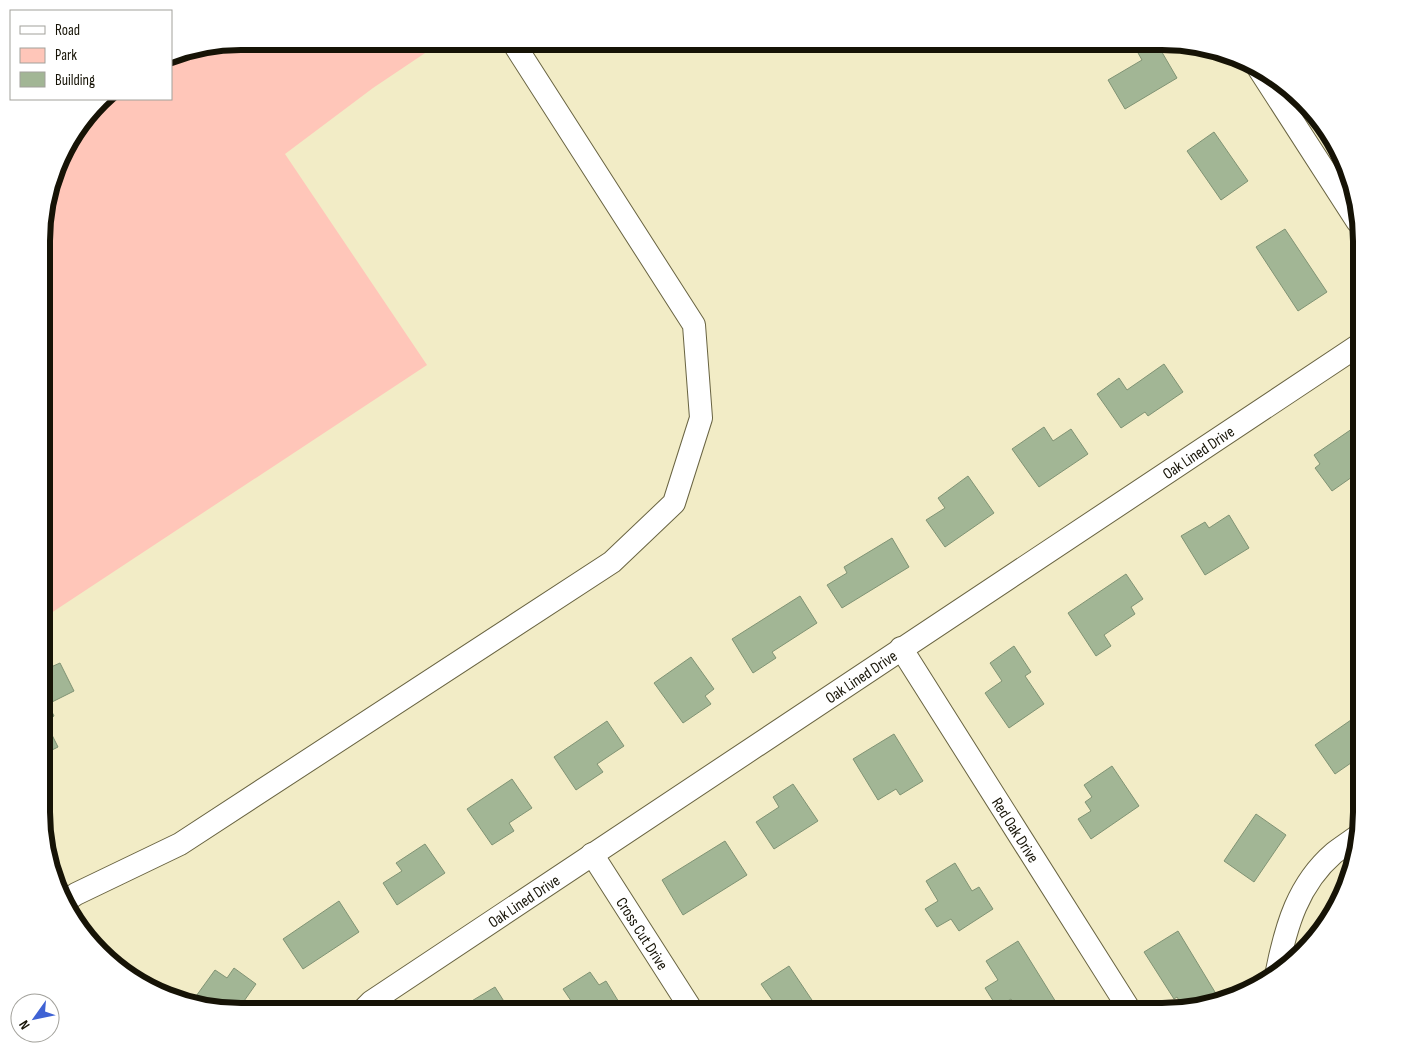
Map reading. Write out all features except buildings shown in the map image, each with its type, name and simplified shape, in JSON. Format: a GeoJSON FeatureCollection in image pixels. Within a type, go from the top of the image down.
{"type":"FeatureCollection","features":[{"type":"Feature","properties":{"kind":"street"},"geometry":{"type":"LineString","coordinates":[[70,898],[180,844],[603,568],[612,562],[674,503],[701,418],[694,325],[518,50]]}},
{"type":"Feature","properties":{"kind":"street"},"geometry":{"type":"LineString","coordinates":[[1267,81],[1350,210]]}},
{"type":"Feature","properties":{"kind":"street","name":"Oak Lined Drive"},"geometry":{"type":"LineString","coordinates":[[370,1003],[1353,349]]}},
{"type":"Feature","properties":{"kind":"street","name":"Red Oak Drive"},"geometry":{"type":"LineString","coordinates":[[901,648],[1125,1003]]}},
{"type":"Feature","properties":{"kind":"street"},"geometry":{"type":"LineString","coordinates":[[1278,964],[1284,934],[1295,905],[1306,886],[1333,854],[1350,841]]}},
{"type":"Feature","properties":{"kind":"street","name":"Cross Cut Drive"},"geometry":{"type":"LineString","coordinates":[[592,854],[687,1003]]}},
{"type":"Feature","properties":{"kind":"green space"},"geometry":{"type":"Polygon","coordinates":[[[228,50],[430,50],[373,88],[285,154],[427,365],[50,614],[50,228],[56,191],[70,156],[89,125],[112,100],[172,100],[172,63],[191,56],[228,50]]]}}]}
